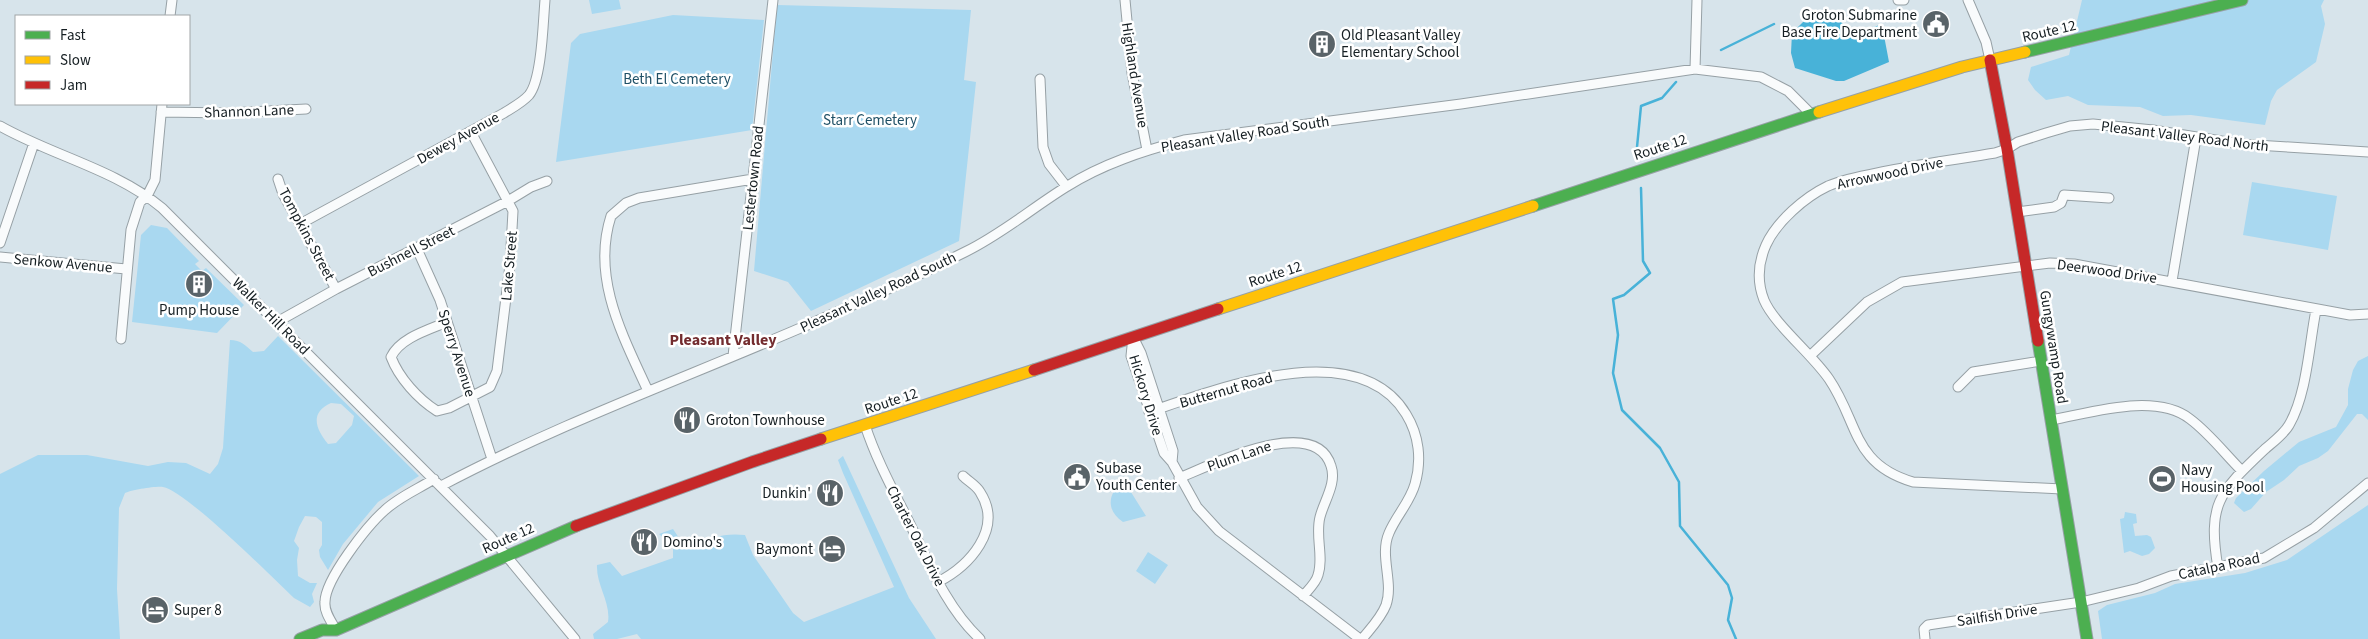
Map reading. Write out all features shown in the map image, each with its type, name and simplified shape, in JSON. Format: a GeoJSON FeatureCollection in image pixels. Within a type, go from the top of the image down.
{"type":"FeatureCollection","features":[{"type":"Feature","properties":{"kind":"main road","name":"Route 12"},"geometry":{"type":"LineString","coordinates":[[300,639],[322,630],[333,635],[555,534],[656,496],[865,425],[1936,74],[2242,0]]}},
{"type":"Feature","properties":{"kind":"main road","name":"Gungywamp Road"},"geometry":{"type":"LineString","coordinates":[[1990,60],[2007,150],[2087,639]]}},
{"type":"Feature","properties":{"kind":"street"},"geometry":{"type":"LineString","coordinates":[[170,15],[172,0]]}},
{"type":"Feature","properties":{"kind":"street","name":"Dewey Avenue"},"geometry":{"type":"LineString","coordinates":[[300,224],[471,132],[529,96],[534,87],[538,72],[545,0]]}},
{"type":"Feature","properties":{"kind":"street","name":"Lestertown Road"},"geometry":{"type":"LineString","coordinates":[[733,356],[773,0]]}},
{"type":"Feature","properties":{"kind":"street","name":"Highland Avenue"},"geometry":{"type":"LineString","coordinates":[[1125,0],[1132,73],[1148,150]]}},
{"type":"Feature","properties":{"kind":"street"},"geometry":{"type":"LineString","coordinates":[[1695,69],[1697,0]]}},
{"type":"Feature","properties":{"kind":"street"},"geometry":{"type":"LineString","coordinates":[[1898,0],[1904,0]]}},
{"type":"Feature","properties":{"kind":"street"},"geometry":{"type":"LineString","coordinates":[[1968,0],[1986,42],[1990,60]]}},
{"type":"Feature","properties":{"kind":"street","name":"Pleasant Valley Road South"},"geometry":{"type":"LineString","coordinates":[[333,635],[324,600],[327,589],[342,563],[385,510],[437,482],[648,391],[813,323],[966,252],[995,236],[1066,186],[1111,164],[1148,150],[1184,140],[1461,104],[1695,69],[1761,77],[1788,91],[1811,114]]}},
{"type":"Feature","properties":{"kind":"street"},"geometry":{"type":"LineString","coordinates":[[1040,79],[1042,147],[1049,164],[1066,186]]}},
{"type":"Feature","properties":{"kind":"street"},"geometry":{"type":"LineString","coordinates":[[121,339],[126,268],[133,219],[143,198],[147,196],[155,180],[162,108]]}},
{"type":"Feature","properties":{"kind":"street","name":"Shannon Lane"},"geometry":{"type":"LineString","coordinates":[[162,108],[230,112],[306,109]]}},
{"type":"Feature","properties":{"kind":"street","name":"Pleasant Valley Road North"},"geometry":{"type":"LineString","coordinates":[[2007,150],[2018,142],[2046,133],[2070,126],[2093,124],[2296,149],[2368,152]]}},
{"type":"Feature","properties":{"kind":"street","name":"Walker Hill Road"},"geometry":{"type":"LineString","coordinates":[[0,126],[34,143],[131,185],[147,196],[197,242],[437,482],[506,555],[574,639]]}},
{"type":"Feature","properties":{"kind":"street","name":"Lake Street"},"geometry":{"type":"LineString","coordinates":[[447,322],[405,341],[395,349],[391,357],[396,370],[428,406],[436,412],[449,408],[490,387],[497,371],[511,256],[513,211],[471,132]]}},
{"type":"Feature","properties":{"kind":"street"},"geometry":{"type":"LineString","coordinates":[[2172,281],[2196,138]]}},
{"type":"Feature","properties":{"kind":"street"},"geometry":{"type":"LineString","coordinates":[[0,243],[34,143]]}},
{"type":"Feature","properties":{"kind":"street","name":"Arrowwood Drive"},"geometry":{"type":"LineString","coordinates":[[2007,150],[1840,181],[1816,193],[1782,223],[1768,241],[1762,254],[1759,284],[1768,310],[1810,355],[1832,384],[1864,449],[1871,459],[1891,474],[1922,484],[2062,489]]}},
{"type":"Feature","properties":{"kind":"street"},"geometry":{"type":"LineString","coordinates":[[648,391],[619,327],[606,278],[604,260],[611,216],[617,209],[639,198],[753,178]]}},
{"type":"Feature","properties":{"kind":"street","name":"Tompkins Street"},"geometry":{"type":"LineString","coordinates":[[278,179],[283,194],[336,289]]}},
{"type":"Feature","properties":{"kind":"street","name":"Bushnell Street"},"geometry":{"type":"LineString","coordinates":[[277,322],[336,289],[508,201],[530,187],[547,181]]}},
{"type":"Feature","properties":{"kind":"street"},"geometry":{"type":"LineString","coordinates":[[2017,212],[2054,208],[2061,204],[2064,195],[2109,198]]}},
{"type":"Feature","properties":{"kind":"street","name":"Sperry Avenue"},"geometry":{"type":"LineString","coordinates":[[417,249],[434,286],[447,322],[492,459]]}},
{"type":"Feature","properties":{"kind":"street","name":"Senkow Avenue"},"geometry":{"type":"LineString","coordinates":[[0,257],[126,268]]}},
{"type":"Feature","properties":{"kind":"street","name":"Deerwood Drive"},"geometry":{"type":"LineString","coordinates":[[1810,355],[1867,302],[1902,282],[2064,263],[2172,281],[2316,310],[2350,315],[2368,314]]}},
{"type":"Feature","properties":{"kind":"street"},"geometry":{"type":"LineString","coordinates":[[2218,568],[2213,540],[2214,518],[2218,501],[2229,484],[2288,427],[2295,413],[2316,310]]}},
{"type":"Feature","properties":{"kind":"street","name":"Hickory Drive"},"geometry":{"type":"LineString","coordinates":[[1133,337],[1141,354],[1173,451],[1172,462]]}},
{"type":"Feature","properties":{"kind":"street","name":"Hickory Drive"},"geometry":{"type":"LineString","coordinates":[[1133,337],[1131,356],[1164,453],[1172,462],[1197,507],[1219,531],[1361,639]]}},
{"type":"Feature","properties":{"kind":"street"},"geometry":{"type":"LineString","coordinates":[[1958,387],[1973,372],[2041,361]]}},
{"type":"Feature","properties":{"kind":"street","name":"Butternut Road"},"geometry":{"type":"LineString","coordinates":[[1149,412],[1254,379],[1306,373],[1349,376],[1365,380],[1392,396],[1401,406],[1413,427],[1417,441],[1418,469],[1412,495],[1387,536],[1386,550],[1389,587],[1386,605],[1380,616],[1361,639]]}},
{"type":"Feature","properties":{"kind":"street"},"geometry":{"type":"LineString","coordinates":[[2051,420],[2138,406],[2158,405],[2170,408],[2191,419],[2242,471]]}},
{"type":"Feature","properties":{"kind":"street","name":"Charter Oak Drive"},"geometry":{"type":"LineString","coordinates":[[865,425],[872,449],[938,582],[966,626],[980,639]]}},
{"type":"Feature","properties":{"kind":"street","name":"Plum Lane"},"geometry":{"type":"LineString","coordinates":[[1180,478],[1250,451],[1278,443],[1306,442],[1325,456],[1331,465],[1332,475],[1318,528],[1318,574],[1303,596]]}},
{"type":"Feature","properties":{"kind":"street"},"geometry":{"type":"LineString","coordinates":[[938,582],[952,575],[968,562],[977,551],[984,536],[988,520],[987,509],[980,492],[963,476]]}},
{"type":"Feature","properties":{"kind":"street","name":"Catalpa Road"},"geometry":{"type":"LineString","coordinates":[[2080,602],[2139,588],[2171,576],[2264,558],[2284,548],[2314,528],[2368,483]]}},
{"type":"Feature","properties":{"kind":"street","name":"Sailfish Drive"},"geometry":{"type":"LineString","coordinates":[[1925,639],[1924,629],[1928,625],[2080,602]]}},
{"type":"Feature","properties":{"kind":"green space"},"geometry":{"type":"Polygon","coordinates":[[[589,0],[619,0],[621,9],[592,14],[589,0]]]}},
{"type":"Feature","properties":{"kind":"green space"},"geometry":{"type":"Polygon","coordinates":[[[2082,0],[2324,0],[2321,6],[2325,24],[2316,62],[2277,90],[2271,101],[2265,125],[2191,115],[2163,116],[2140,107],[2088,105],[2068,96],[2046,100],[2028,80],[2031,67],[2069,55],[2082,0]]]}},
{"type":"Feature","properties":{"kind":"green space","name":"Starr Cemetery"},"geometry":{"type":"Polygon","coordinates":[[[777,5],[971,10],[964,80],[976,82],[959,241],[811,311],[788,282],[754,271],[777,5]]]}},
{"type":"Feature","properties":{"kind":"green space","name":"Beth El Cemetery"},"geometry":{"type":"Polygon","coordinates":[[[673,15],[764,20],[752,130],[556,162],[571,43],[580,34],[673,15]]]}},
{"type":"Feature","properties":{"kind":"green space"},"geometry":{"type":"Polygon","coordinates":[[[2252,182],[2337,196],[2328,250],[2243,235],[2252,182]]]}},
{"type":"Feature","properties":{"kind":"green space"},"geometry":{"type":"Polygon","coordinates":[[[151,225],[167,228],[199,261],[195,264],[202,271],[206,268],[244,305],[217,333],[132,322],[141,235],[151,225]]]}},
{"type":"Feature","properties":{"kind":"green space"},"geometry":{"type":"Polygon","coordinates":[[[278,336],[419,476],[378,502],[343,544],[328,570],[320,557],[319,550],[322,545],[322,522],[316,517],[305,516],[294,541],[299,548],[297,560],[298,576],[310,583],[317,583],[312,594],[314,602],[310,607],[294,598],[229,536],[190,503],[174,492],[163,487],[155,487],[125,493],[119,508],[117,589],[120,639],[0,639],[0,474],[38,455],[87,455],[148,466],[168,462],[186,463],[210,474],[218,464],[223,448],[230,340],[240,342],[253,352],[264,351],[278,336]],[[331,403],[324,407],[317,416],[320,433],[328,444],[336,443],[352,425],[354,416],[341,404],[331,403]]]}},
{"type":"Feature","properties":{"kind":"green space"},"geometry":{"type":"Polygon","coordinates":[[[2368,356],[2368,420],[2362,414],[2357,414],[2328,451],[2318,458],[2299,466],[2284,480],[2266,492],[2251,509],[2244,512],[2234,503],[2236,498],[2264,471],[2299,442],[2336,427],[2348,405],[2348,389],[2353,370],[2358,361],[2368,356]]]}},
{"type":"Feature","properties":{"kind":"green space"},"geometry":{"type":"Polygon","coordinates":[[[843,456],[909,598],[936,639],[641,639],[637,634],[617,639],[594,639],[593,634],[608,622],[606,600],[599,580],[597,565],[610,562],[622,576],[673,558],[673,547],[659,534],[673,529],[681,541],[693,546],[718,536],[745,535],[753,555],[793,613],[804,622],[894,587],[843,473],[838,460],[843,456]]]}},
{"type":"Feature","properties":{"kind":"green space"},"geometry":{"type":"Polygon","coordinates":[[[1124,481],[1146,516],[1123,522],[1113,512],[1111,507],[1112,496],[1124,481]]]}},
{"type":"Feature","properties":{"kind":"green space"},"geometry":{"type":"Polygon","coordinates":[[[2368,505],[2368,639],[2102,639],[2098,611],[2107,605],[2155,593],[2175,584],[2245,573],[2287,560],[2368,505]]]}},
{"type":"Feature","properties":{"kind":"green space"},"geometry":{"type":"Polygon","coordinates":[[[2125,512],[2136,514],[2137,523],[2133,524],[2135,536],[2147,535],[2151,537],[2155,548],[2149,554],[2142,556],[2130,551],[2124,553],[2120,519],[2124,518],[2125,512]]]}},
{"type":"Feature","properties":{"kind":"green space"},"geometry":{"type":"Polygon","coordinates":[[[1148,552],[1168,565],[1155,584],[1136,571],[1148,552]]]}},
{"type":"Feature","properties":{"kind":"water"},"geometry":{"type":"Polygon","coordinates":[[[1814,17],[1837,18],[1853,34],[1882,25],[1889,62],[1844,81],[1836,81],[1795,68],[1791,53],[1792,33],[1806,19],[1814,17]]]}},
{"type":"Feature","properties":{"kind":"water","name":"Navy Housing Pool"},"geometry":{"type":"Polygon","coordinates":[[[2157,469],[2166,470],[2166,488],[2160,488],[2157,469]]]}},
{"type":"Feature","properties":{"kind":"waterway"},"geometry":{"type":"LineString","coordinates":[[1721,50],[1774,24]]}},
{"type":"Feature","properties":{"kind":"waterway"},"geometry":{"type":"LineString","coordinates":[[1637,147],[1641,106],[1662,98],[1676,82]]}},
{"type":"Feature","properties":{"kind":"waterway"},"geometry":{"type":"LineString","coordinates":[[1641,188],[1643,261],[1650,273],[1624,295],[1613,299],[1618,335],[1613,373],[1622,410],[1660,448],[1679,482],[1680,526],[1728,585],[1732,598],[1728,620],[1736,639]]}},
{"type":"Feature","properties":{"kind":"traffic: fast"},"geometry":{"type":"LineString","coordinates":[[2025,52],[2242,0]]}},
{"type":"Feature","properties":{"kind":"traffic: fast"},"geometry":{"type":"LineString","coordinates":[[1533,206],[1819,112]]}},
{"type":"Feature","properties":{"kind":"traffic: fast"},"geometry":{"type":"LineString","coordinates":[[2038,341],[2087,639]]}},
{"type":"Feature","properties":{"kind":"traffic: fast"},"geometry":{"type":"LineString","coordinates":[[300,639],[322,630],[336,630],[576,526]]}},
{"type":"Feature","properties":{"kind":"traffic: slow"},"geometry":{"type":"LineString","coordinates":[[1819,112],[1962,67],[2025,52]]}},
{"type":"Feature","properties":{"kind":"traffic: slow"},"geometry":{"type":"LineString","coordinates":[[1218,309],[1533,206]]}},
{"type":"Feature","properties":{"kind":"traffic: slow"},"geometry":{"type":"LineString","coordinates":[[821,439],[1034,370]]}},
{"type":"Feature","properties":{"kind":"traffic: jam"},"geometry":{"type":"LineString","coordinates":[[1990,60],[2007,149],[2038,341]]}},
{"type":"Feature","properties":{"kind":"traffic: jam"},"geometry":{"type":"LineString","coordinates":[[1034,370],[1218,309]]}},
{"type":"Feature","properties":{"kind":"traffic: jam"},"geometry":{"type":"LineString","coordinates":[[576,526],[821,439]]}},
{"type":"Feature","properties":{"kind":"place","name":"Groton Submarine Base Fire Department"},"geometry":{"type":"Point","coordinates":[1936,24]}},
{"type":"Feature","properties":{"kind":"place","name":"Old Pleasant Valley Elementary School"},"geometry":{"type":"Point","coordinates":[1322,44]}},
{"type":"Feature","properties":{"kind":"place","name":"Pump House"},"geometry":{"type":"Point","coordinates":[199,284]}},
{"type":"Feature","properties":{"kind":"place","name":"Groton Townhouse"},"geometry":{"type":"Point","coordinates":[687,420]}},
{"type":"Feature","properties":{"kind":"place","name":"Subase Youth Center"},"geometry":{"type":"Point","coordinates":[1077,477]}},
{"type":"Feature","properties":{"kind":"place","name":"Navy Housing Pool"},"geometry":{"type":"Point","coordinates":[2162,479]}},
{"type":"Feature","properties":{"kind":"place","name":"Dunkin'"},"geometry":{"type":"Point","coordinates":[830,493]}},
{"type":"Feature","properties":{"kind":"place","name":"Domino's"},"geometry":{"type":"Point","coordinates":[644,542]}},
{"type":"Feature","properties":{"kind":"place","name":"Baymont"},"geometry":{"type":"Point","coordinates":[832,549]}},
{"type":"Feature","properties":{"kind":"place","name":"Super 8"},"geometry":{"type":"Point","coordinates":[155,610]}},
{"type":"Feature","properties":{"kind":"district","name":"Pleasant Valley"},"geometry":{"type":"Point","coordinates":[723,339]}}]}
